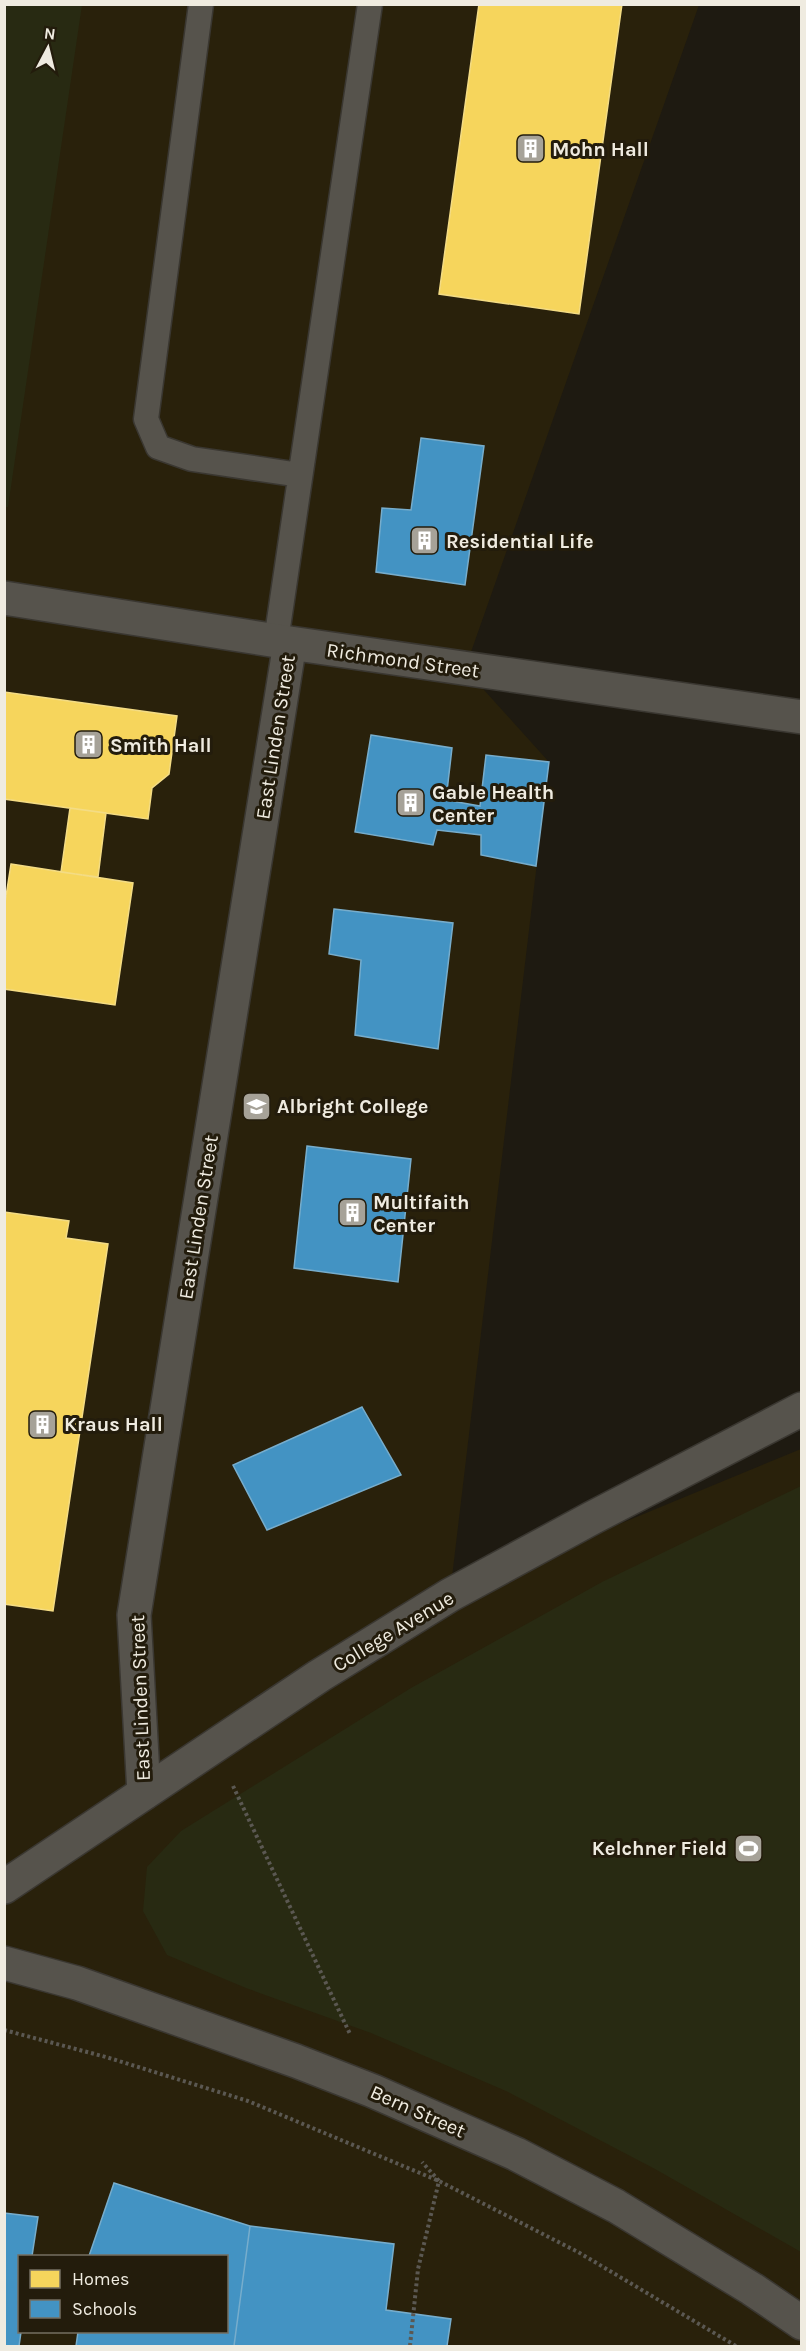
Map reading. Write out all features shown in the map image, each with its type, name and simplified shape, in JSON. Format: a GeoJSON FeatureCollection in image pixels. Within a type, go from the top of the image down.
{"type":"FeatureCollection","features":[{"type":"Feature","properties":{"kind":"street","name":"Richmond Street"},"geometry":{"type":"LineString","coordinates":[[4,598],[283,642],[801,717]]}},
{"type":"Feature","properties":{"kind":"street","name":"East Linden Street"},"geometry":{"type":"LineString","coordinates":[[144,1793],[134,1615],[283,642]]}},
{"type":"Feature","properties":{"kind":"street","name":"College Avenue"},"geometry":{"type":"LineString","coordinates":[[4,1887],[319,1676],[450,1595],[801,1407]]}},
{"type":"Feature","properties":{"kind":"street","name":"Bern Street"},"geometry":{"type":"LineString","coordinates":[[4,1964],[77,1983],[296,2061],[374,2091],[505,2150],[616,2206],[752,2289],[801,2323]]}},
{"type":"Feature","properties":{"kind":"lane"},"geometry":{"type":"LineString","coordinates":[[201,4],[146,419],[158,447],[192,459],[300,475]]}},
{"type":"Feature","properties":{"kind":"lane"},"geometry":{"type":"LineString","coordinates":[[283,642],[300,475],[370,4]]}},
{"type":"Feature","properties":{"kind":"path"},"geometry":{"type":"LineString","coordinates":[[4,2030],[106,2057],[248,2101],[439,2181],[578,2252],[736,2346]]}},
{"type":"Feature","properties":{"kind":"shaded area","name":"Albright College"},"geometry":{"type":"Polygon","coordinates":[[[5,5],[699,5],[465,669],[549,762],[450,1594],[801,1449],[801,2346],[5,2346],[5,5]]]}},
{"type":"Feature","properties":{"kind":"green space"},"geometry":{"type":"Polygon","coordinates":[[[4,5],[82,5],[8,507],[4,507],[4,5]]]}},
{"type":"Feature","properties":{"kind":"green space"},"geometry":{"type":"Polygon","coordinates":[[[801,1486],[801,2252],[655,2169],[506,2091],[371,2033],[246,1988],[167,1955],[143,1911],[147,1867],[181,1831],[411,1688],[602,1582],[801,1486]]]}},
{"type":"Feature","properties":{"kind":"building: Homes","name":"Mohn Hall"},"geometry":{"type":"Polygon","coordinates":[[[479,4],[622,4],[579,314],[439,294],[479,4]]]}},
{"type":"Feature","properties":{"kind":"building: Homes","name":"Smith Hall"},"geometry":{"type":"Polygon","coordinates":[[[4,692],[177,716],[169,774],[152,788],[148,819],[4,799],[4,692]]]}},
{"type":"Feature","properties":{"kind":"building: Homes"},"geometry":{"type":"Polygon","coordinates":[[[70,808],[106,813],[98,877],[61,872],[70,808]]]}},
{"type":"Feature","properties":{"kind":"building: Homes"},"geometry":{"type":"Polygon","coordinates":[[[11,864],[133,883],[115,1005],[4,989],[4,909],[11,864]]]}},
{"type":"Feature","properties":{"kind":"building: Homes","name":"Kraus Hall"},"geometry":{"type":"Polygon","coordinates":[[[4,1212],[69,1221],[66,1238],[108,1244],[53,1611],[4,1604],[4,1212]]]}},
{"type":"Feature","properties":{"kind":"building: Schools","name":"Residential Life"},"geometry":{"type":"Polygon","coordinates":[[[421,438],[484,446],[465,585],[376,572],[382,508],[411,510],[421,438]]]}},
{"type":"Feature","properties":{"kind":"building: Schools","name":"Gable Health Center"},"geometry":{"type":"Polygon","coordinates":[[[371,735],[452,748],[446,800],[480,806],[486,755],[549,762],[536,866],[481,855],[481,835],[437,830],[433,845],[355,832],[371,735]]]}},
{"type":"Feature","properties":{"kind":"building: Schools"},"geometry":{"type":"Polygon","coordinates":[[[334,909],[453,923],[438,1049],[355,1035],[361,960],[329,954],[334,909]]]}},
{"type":"Feature","properties":{"kind":"building: Schools","name":"Multifaith Center"},"geometry":{"type":"Polygon","coordinates":[[[307,1146],[411,1159],[398,1282],[294,1268],[307,1146]]]}},
{"type":"Feature","properties":{"kind":"building: Schools"},"geometry":{"type":"Polygon","coordinates":[[[362,1407],[401,1475],[267,1530],[233,1465],[362,1407]]]}},
{"type":"Feature","properties":{"kind":"building: Schools"},"geometry":{"type":"Polygon","coordinates":[[[114,2183],[250,2226],[234,2346],[76,2346],[78,2333],[228,2333],[228,2255],[89,2255],[114,2183]]]}},
{"type":"Feature","properties":{"kind":"building: Schools"},"geometry":{"type":"Polygon","coordinates":[[[4,2213],[38,2217],[32,2255],[18,2255],[18,2333],[21,2333],[19,2346],[4,2346],[4,2213]]]}},
{"type":"Feature","properties":{"kind":"building: Schools"},"geometry":{"type":"Polygon","coordinates":[[[250,2226],[394,2244],[386,2310],[451,2319],[447,2346],[234,2346],[250,2226]]]}},
{"type":"Feature","properties":{"kind":"place","name":"Mohn Hall"},"geometry":{"type":"Point","coordinates":[531,149]}},
{"type":"Feature","properties":{"kind":"place","name":"Residential Life"},"geometry":{"type":"Point","coordinates":[425,541]}},
{"type":"Feature","properties":{"kind":"place","name":"Smith Hall"},"geometry":{"type":"Point","coordinates":[89,745]}},
{"type":"Feature","properties":{"kind":"place","name":"Gable Health Center"},"geometry":{"type":"Point","coordinates":[411,803]}},
{"type":"Feature","properties":{"kind":"place","name":"Albright College"},"geometry":{"type":"Point","coordinates":[256,1106]}},
{"type":"Feature","properties":{"kind":"place","name":"Multifaith Center"},"geometry":{"type":"Point","coordinates":[352,1213]}},
{"type":"Feature","properties":{"kind":"place","name":"Kraus Hall"},"geometry":{"type":"Point","coordinates":[43,1424]}},
{"type":"Feature","properties":{"kind":"place","name":"Kelchner Field"},"geometry":{"type":"Point","coordinates":[748,1848]}}]}
